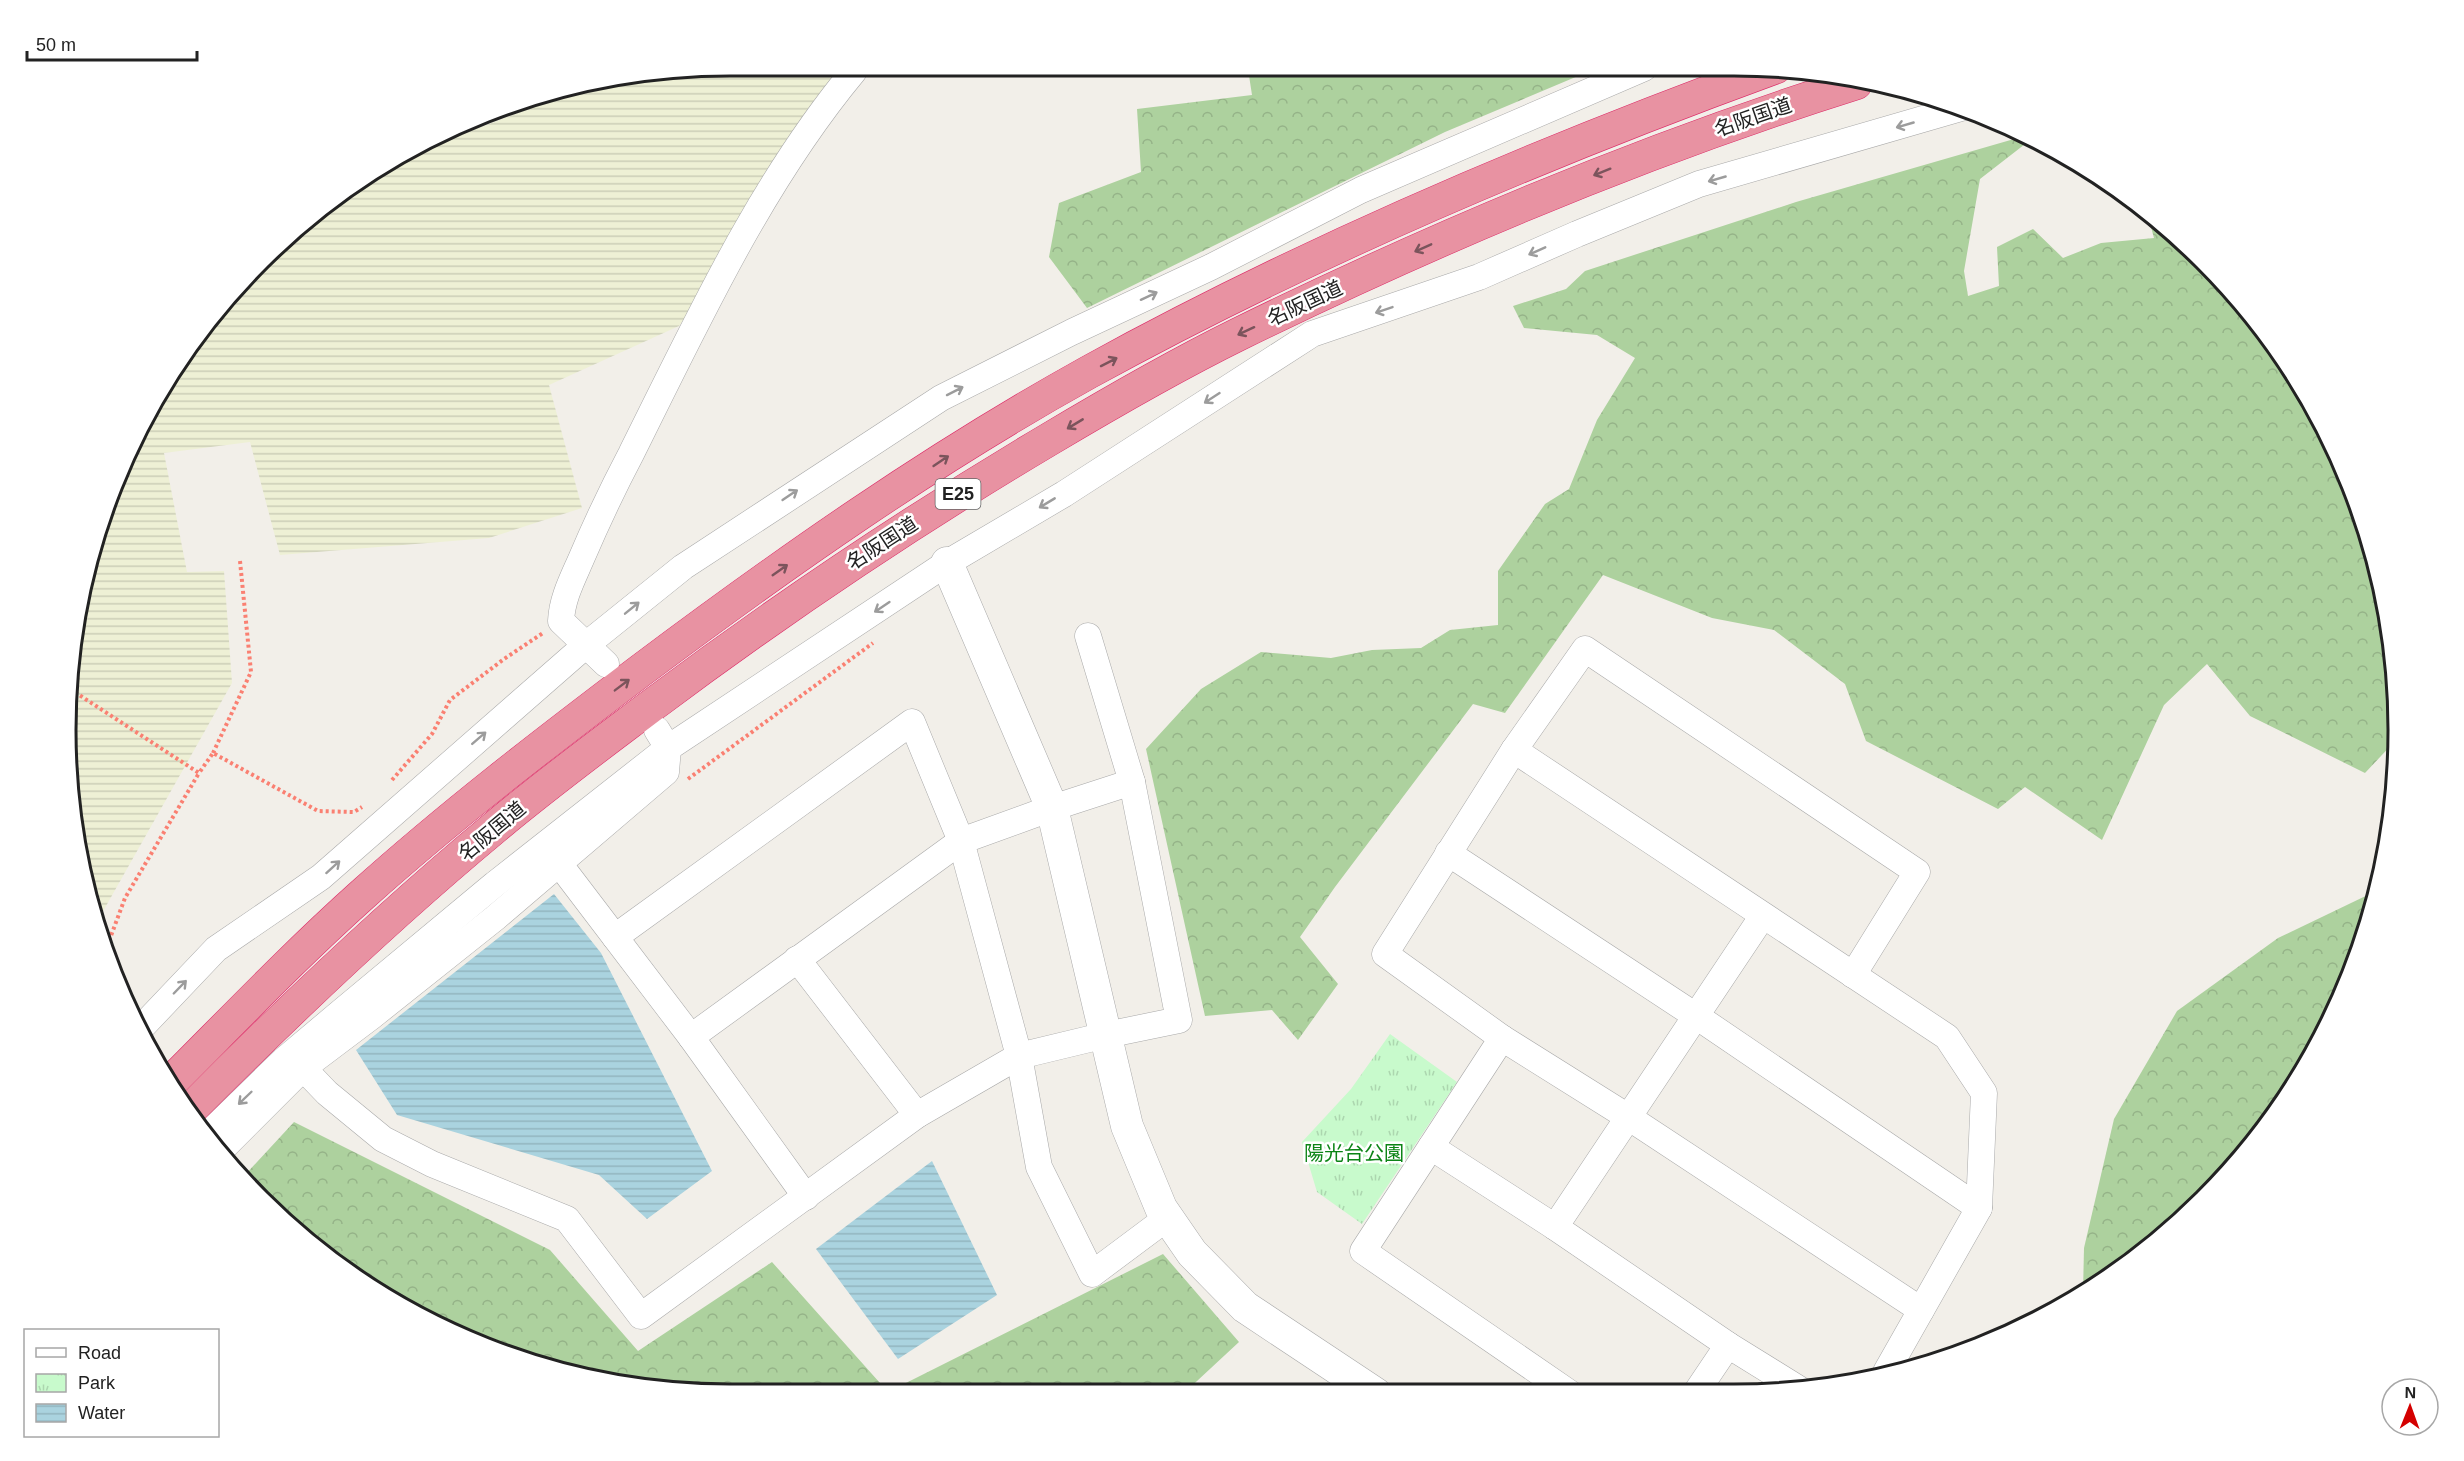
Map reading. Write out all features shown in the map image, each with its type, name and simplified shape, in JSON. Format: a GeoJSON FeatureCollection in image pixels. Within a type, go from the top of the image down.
{"type":"FeatureCollection","features":[{"type":"Feature","properties":{"kind":"highway","name":"名阪国道"},"geometry":{"type":"LineString","coordinates":[[176,1077],[360,897],[469,803],[698,627],[815,545],[956,452],[1089,372],[1223,303],[1386,224],[1504,171],[1625,123],[1752,77]]}},
{"type":"Feature","properties":{"kind":"highway","name":"名阪国道"},"geometry":{"type":"LineString","coordinates":[[195,1105],[280,1019],[495,826],[713,659],[838,571],[977,482],[1110,404],[1236,335],[1510,209],[1646,154],[1846,86]]}},
{"type":"Feature","properties":{"kind":"highway"},"geometry":{"type":"LineString","coordinates":[[1646,154],[1772,122],[1871,91]]}},
{"type":"Feature","properties":{"kind":"highway"},"geometry":{"type":"LineString","coordinates":[[169,1066],[318,921],[408,844],[488,777],[586,711]]}},
{"type":"Feature","properties":{"kind":"street"},"geometry":{"type":"LineString","coordinates":[[606,664],[561,621],[562,603],[603,508],[720,278],[791,158],[828,103],[850,76]]}},
{"type":"Feature","properties":{"kind":"street"},"geometry":{"type":"LineString","coordinates":[[146,1023],[216,949],[321,877],[586,645],[683,567],[941,398],[1072,332],[1211,267],[1361,190],[1625,76]]}},
{"type":"Feature","properties":{"kind":"street"},"geometry":{"type":"LineString","coordinates":[[213,1130],[284,1060],[495,884],[663,739],[947,563],[1064,494],[1312,334],[1479,277],[1576,234],[1699,184],[1947,112]]}},
{"type":"Feature","properties":{"kind":"street"},"geometry":{"type":"LineString","coordinates":[[947,563],[1052,808],[1127,1126],[1167,1218],[1191,1253],[1245,1306],[1362,1384]]}},
{"type":"Feature","properties":{"kind":"street"},"geometry":{"type":"LineString","coordinates":[[303,1068],[327,1093],[383,1138],[432,1164],[567,1219],[640,1316],[917,1115],[1019,1056],[1179,1020],[1132,782],[1088,636]]}},
{"type":"Feature","properties":{"kind":"street"},"geometry":{"type":"LineString","coordinates":[[1853,975],[1917,872],[1585,648],[1514,750],[1385,954],[1502,1038],[1921,1310]]}},
{"type":"Feature","properties":{"kind":"street"},"geometry":{"type":"LineString","coordinates":[[615,937],[912,722],[960,841],[1019,1056],[1039,1167],[1092,1274],[1167,1218]]}},
{"type":"Feature","properties":{"kind":"street"},"geometry":{"type":"LineString","coordinates":[[226,1146],[303,1068],[495,918],[666,772],[663,739]]}},
{"type":"Feature","properties":{"kind":"street"},"geometry":{"type":"LineString","coordinates":[[1514,750],[1947,1037],[1984,1093],[1979,1208],[1890,1365]]}},
{"type":"Feature","properties":{"kind":"street"},"geometry":{"type":"LineString","coordinates":[[691,1037],[960,841],[1132,782]]}},
{"type":"Feature","properties":{"kind":"street"},"geometry":{"type":"LineString","coordinates":[[1448,853],[1696,1016],[1979,1208]]}},
{"type":"Feature","properties":{"kind":"street"},"geometry":{"type":"LineString","coordinates":[[567,874],[691,1037],[806,1197]]}},
{"type":"Feature","properties":{"kind":"street"},"geometry":{"type":"LineString","coordinates":[[1556,1227],[1762,916]]}},
{"type":"Feature","properties":{"kind":"street"},"geometry":{"type":"LineString","coordinates":[[798,959],[917,1115]]}},
{"type":"Feature","properties":{"kind":"street"},"geometry":{"type":"LineString","coordinates":[[1502,1038],[1363,1251],[1556,1384]]}},
{"type":"Feature","properties":{"kind":"street"},"geometry":{"type":"LineString","coordinates":[[1431,1148],[1556,1227],[1728,1345],[1788,1382]]}},
{"type":"Feature","properties":{"kind":"street"},"geometry":{"type":"LineString","coordinates":[[1702,1384],[1728,1345]]}},
{"type":"Feature","properties":{"kind":"path"},"geometry":{"type":"LineString","coordinates":[[110,938],[125,898],[213,753],[251,672],[240,561]]}},
{"type":"Feature","properties":{"kind":"path"},"geometry":{"type":"LineString","coordinates":[[390,782],[432,734],[450,700],[504,659],[561,621]]}},
{"type":"Feature","properties":{"kind":"path"},"geometry":{"type":"LineString","coordinates":[[78,694],[199,773]]}},
{"type":"Feature","properties":{"kind":"path"},"geometry":{"type":"LineString","coordinates":[[213,753],[318,810],[354,812],[369,803]]}},
{"type":"Feature","properties":{"kind":"green space"},"geometry":{"type":"Polygon","coordinates":[[[730,76],[858,76],[679,326],[549,385],[582,508],[489,538],[280,555],[250,442],[164,453],[187,572],[224,571],[232,683],[103,912],[89,858],[82,816],[76,730],[78,688],[82,645],[99,561],[126,480],[144,441],[164,403],[212,332],[268,268],[332,212],[367,187],[403,164],[464,133],[561,99],[645,82],[730,76]]]}},
{"type":"Feature","properties":{"kind":"green space"},"geometry":{"type":"Polygon","coordinates":[[[1249,76],[1578,76],[1445,132],[1087,308],[1049,257],[1059,203],[1141,172],[1137,109],[1252,95],[1249,76]]]}},
{"type":"Feature","properties":{"kind":"green space"},"geometry":{"type":"Polygon","coordinates":[[[2013,139],[2024,145],[1980,179],[1964,271],[1968,296],[1999,286],[1997,247],[2033,229],[2063,258],[2101,243],[2154,238],[2151,228],[2165,239],[2225,299],[2252,332],[2300,404],[2338,480],[2353,520],[2375,603],[2386,688],[2387,750],[2365,773],[2250,716],[2207,664],[2164,705],[2102,840],[2025,787],[1998,809],[1866,741],[1845,684],[1774,630],[1712,618],[1603,575],[1505,713],[1473,704],[1300,937],[1338,984],[1298,1040],[1272,1010],[1205,1016],[1146,749],[1201,689],[1261,652],[1331,658],[1372,650],[1421,648],[1450,630],[1498,625],[1498,571],[1545,504],[1569,489],[1597,420],[1635,358],[1597,335],[1524,328],[1513,306],[1566,289],[1585,271],[1796,202],[2013,139]]]}},
{"type":"Feature","properties":{"kind":"green space"},"geometry":{"type":"Polygon","coordinates":[[[2366,896],[2353,941],[2320,1020],[2300,1058],[2252,1129],[2196,1193],[2165,1222],[2132,1249],[2083,1283],[2084,1248],[2114,1119],[2177,1011],[2278,938],[2366,896]]]}},
{"type":"Feature","properties":{"kind":"green space","name":"陽光台公園"},"geometry":{"type":"Polygon","coordinates":[[[1390,1034],[1457,1082],[1362,1224],[1317,1192],[1302,1142],[1351,1089],[1390,1034]]]}},
{"type":"Feature","properties":{"kind":"green space"},"geometry":{"type":"Polygon","coordinates":[[[294,1122],[550,1250],[638,1351],[772,1262],[881,1384],[730,1384],[645,1379],[603,1372],[520,1350],[441,1317],[367,1274],[299,1222],[248,1172],[294,1122]]]}},
{"type":"Feature","properties":{"kind":"green space"},"geometry":{"type":"Polygon","coordinates":[[[1163,1254],[1239,1342],[1194,1384],[904,1384],[1163,1254]]]}},
{"type":"Feature","properties":{"kind":"water"},"geometry":{"type":"Polygon","coordinates":[[[554,894],[601,953],[712,1171],[647,1219],[599,1175],[397,1115],[356,1050],[554,894]]]}},
{"type":"Feature","properties":{"kind":"water"},"geometry":{"type":"Polygon","coordinates":[[[932,1161],[997,1295],[898,1359],[816,1249],[932,1161]]]}}]}
